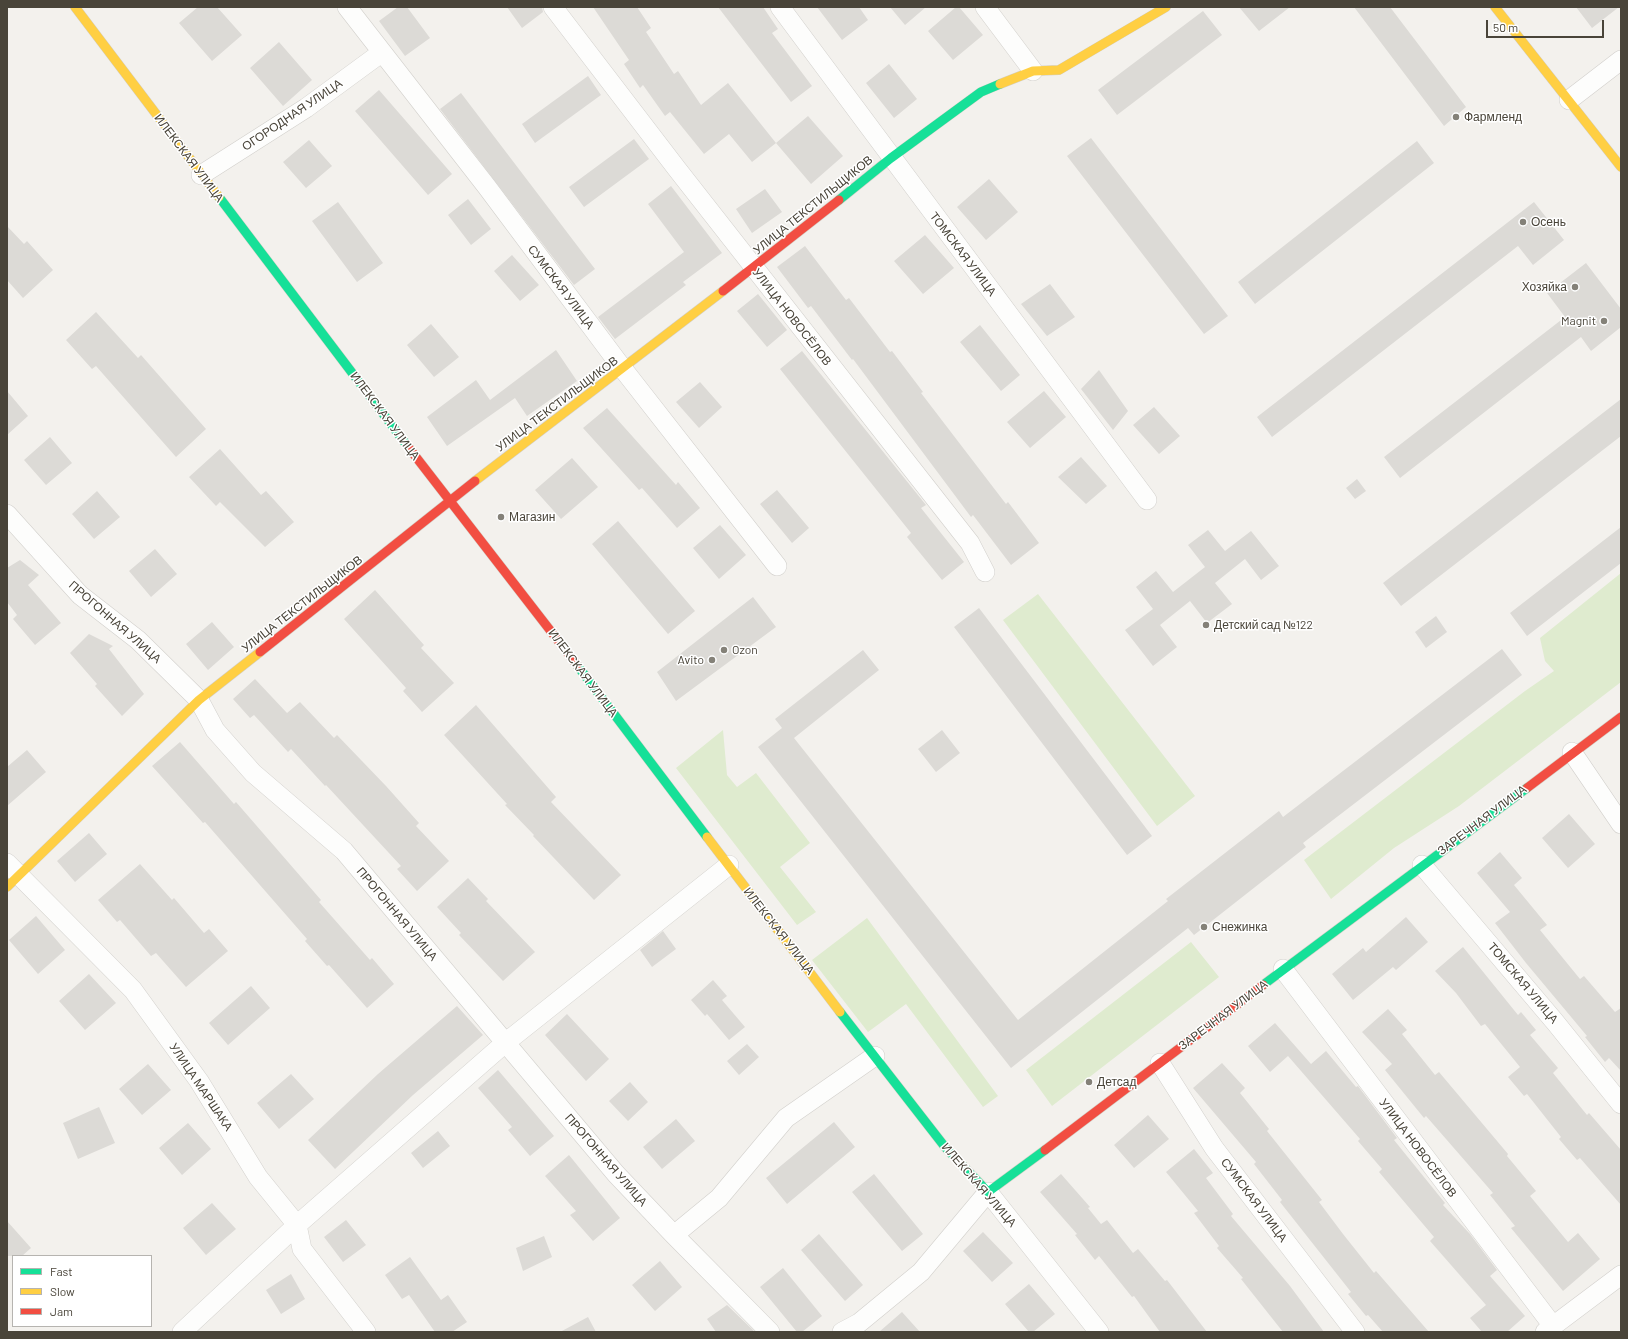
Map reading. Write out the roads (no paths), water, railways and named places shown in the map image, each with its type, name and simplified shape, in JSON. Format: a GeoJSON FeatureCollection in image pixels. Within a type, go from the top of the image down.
{"type":"FeatureCollection","features":[{"type":"Feature","properties":{"kind":"street","name":"ИЛЕКСКАЯ УЛИЦА"},"geometry":{"type":"LineString","coordinates":[[75,7],[449,501],[542,619],[930,1129],[988,1192],[1099,1332]]}},
{"type":"Feature","properties":{"kind":"street","name":"СУМСКАЯ УЛИЦА"},"geometry":{"type":"LineString","coordinates":[[347,7],[487,187],[623,369],[777,566]]}},
{"type":"Feature","properties":{"kind":"street","name":"УЛИЦА НОВОСЁЛОВ"},"geometry":{"type":"LineString","coordinates":[[553,7],[754,268],[970,543],[985,572]]}},
{"type":"Feature","properties":{"kind":"street","name":"ТОМСКАЯ УЛИЦА"},"geometry":{"type":"LineString","coordinates":[[780,7],[1146,500]]}},
{"type":"Feature","properties":{"kind":"street"},"geometry":{"type":"LineString","coordinates":[[985,7],[1033,71]]}},
{"type":"Feature","properties":{"kind":"street","name":"УЛИЦА ТЕКСТИЛЬЩИКОВ"},"geometry":{"type":"LineString","coordinates":[[11,875],[199,700],[449,501],[754,268],[891,158],[981,92],[1033,71],[1059,70],[1166,7]]}},
{"type":"Feature","properties":{"kind":"street"},"geometry":{"type":"LineString","coordinates":[[1495,7],[1621,167]]}},
{"type":"Feature","properties":{"kind":"street","name":"ОГОРОДНАЯ УЛИЦА"},"geometry":{"type":"LineString","coordinates":[[201,175],[306,108],[381,52]]}},
{"type":"Feature","properties":{"kind":"street"},"geometry":{"type":"LineString","coordinates":[[1568,100],[1621,60]]}},
{"type":"Feature","properties":{"kind":"street","name":"ПРОГОННАЯ УЛИЦА"},"geometry":{"type":"LineString","coordinates":[[7,514],[80,595],[138,640],[199,700],[215,730],[253,773],[344,851],[616,1174],[770,1332]]}},
{"type":"Feature","properties":{"kind":"street","name":"ЗАРЕЧНАЯ УЛИЦА"},"geometry":{"type":"LineString","coordinates":[[842,1332],[862,1327],[921,1272],[988,1192],[1422,864],[1621,717]]}},
{"type":"Feature","properties":{"kind":"street"},"geometry":{"type":"LineString","coordinates":[[1572,752],[1621,824]]}},
{"type":"Feature","properties":{"kind":"street","name":"ТОМСКАЯ УЛИЦА"},"geometry":{"type":"LineString","coordinates":[[1422,864],[1555,1022],[1621,1104]]}},
{"type":"Feature","properties":{"kind":"street"},"geometry":{"type":"LineString","coordinates":[[182,1332],[297,1225],[505,1043],[729,865]]}},
{"type":"Feature","properties":{"kind":"street","name":"УЛИЦА МАРШАКА"},"geometry":{"type":"LineString","coordinates":[[11,875],[132,990],[199,1081],[258,1177],[297,1225],[302,1249],[366,1332]]}},
{"type":"Feature","properties":{"kind":"street","name":"УЛИЦА НОВОСЁЛОВ"},"geometry":{"type":"LineString","coordinates":[[1283,969],[1549,1329]]}},
{"type":"Feature","properties":{"kind":"street"},"geometry":{"type":"LineString","coordinates":[[674,1235],[719,1198],[786,1118],[875,1056]]}},
{"type":"Feature","properties":{"kind":"street","name":"СУМСКАЯ УЛИЦА"},"geometry":{"type":"LineString","coordinates":[[1160,1063],[1214,1148],[1355,1332]]}},
{"type":"Feature","properties":{"kind":"street"},"geometry":{"type":"LineString","coordinates":[[1549,1329],[1621,1275]]}},
{"type":"Feature","properties":{"kind":"place","name":"Фармленд"},"geometry":{"type":"Point","coordinates":[1456,117]}},
{"type":"Feature","properties":{"kind":"place","name":"Осень"},"geometry":{"type":"Point","coordinates":[1523,222]}},
{"type":"Feature","properties":{"kind":"place","name":"Хозяйка"},"geometry":{"type":"Point","coordinates":[1575,287]}},
{"type":"Feature","properties":{"kind":"place","name":"Magnit"},"geometry":{"type":"Point","coordinates":[1604,321]}},
{"type":"Feature","properties":{"kind":"place","name":"Магазин"},"geometry":{"type":"Point","coordinates":[501,517]}},
{"type":"Feature","properties":{"kind":"place","name":"Детский сад №122"},"geometry":{"type":"Point","coordinates":[1206,625]}},
{"type":"Feature","properties":{"kind":"place","name":"Ozon"},"geometry":{"type":"Point","coordinates":[724,650]}},
{"type":"Feature","properties":{"kind":"place","name":"Avito"},"geometry":{"type":"Point","coordinates":[712,660]}},
{"type":"Feature","properties":{"kind":"place","name":"Снежинка"},"geometry":{"type":"Point","coordinates":[1204,927]}},
{"type":"Feature","properties":{"kind":"place","name":"Детсад"},"geometry":{"type":"Point","coordinates":[1089,1082]}}]}
